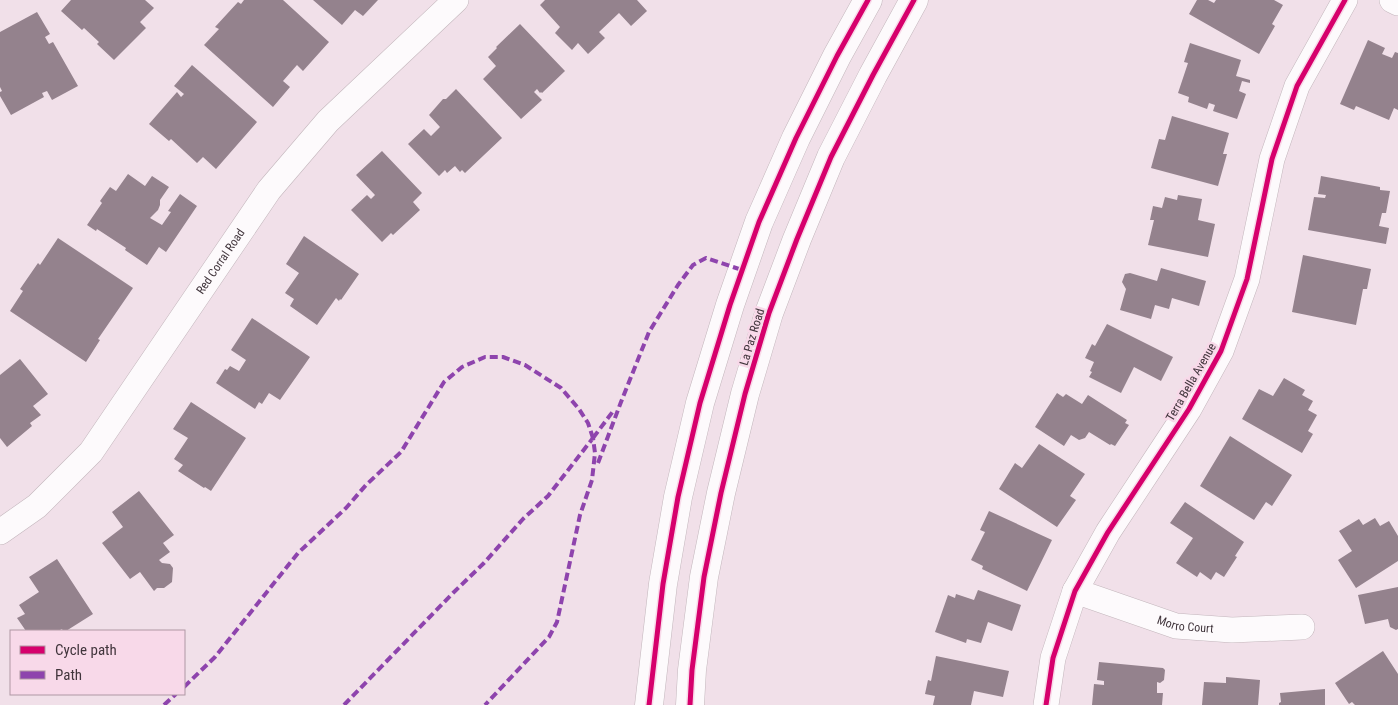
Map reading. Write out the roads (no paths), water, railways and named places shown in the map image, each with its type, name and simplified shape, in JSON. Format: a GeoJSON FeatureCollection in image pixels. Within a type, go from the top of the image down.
{"type":"FeatureCollection","features":[{"type":"Feature","properties":{"kind":"main road"},"geometry":{"type":"LineString","coordinates":[[649,705],[663,584],[678,497],[700,403],[730,305],[759,222],[796,138],[837,56],[868,0]]}},
{"type":"Feature","properties":{"kind":"main road","name":"La Paz Road"},"geometry":{"type":"LineString","coordinates":[[690,705],[692,670],[704,577],[717,512],[745,394],[769,313],[831,157],[872,75],[914,0]]}},
{"type":"Feature","properties":{"kind":"street","name":"Red Corral Road"},"geometry":{"type":"LineString","coordinates":[[0,532],[37,506],[91,452],[268,190],[328,121],[456,0]]}},
{"type":"Feature","properties":{"kind":"street","name":"Terra Bella Avenue"},"geometry":{"type":"LineString","coordinates":[[1046,705],[1053,658],[1076,591],[1108,532],[1189,409],[1221,351],[1247,279],[1272,159],[1297,86],[1345,0]]}},
{"type":"Feature","properties":{"kind":"street"},"geometry":{"type":"LineString","coordinates":[[1392,0],[1398,3]]}},
{"type":"Feature","properties":{"kind":"street","name":"Morro Court"},"geometry":{"type":"LineString","coordinates":[[1076,591],[1176,626],[1232,630],[1302,627]]}}]}
